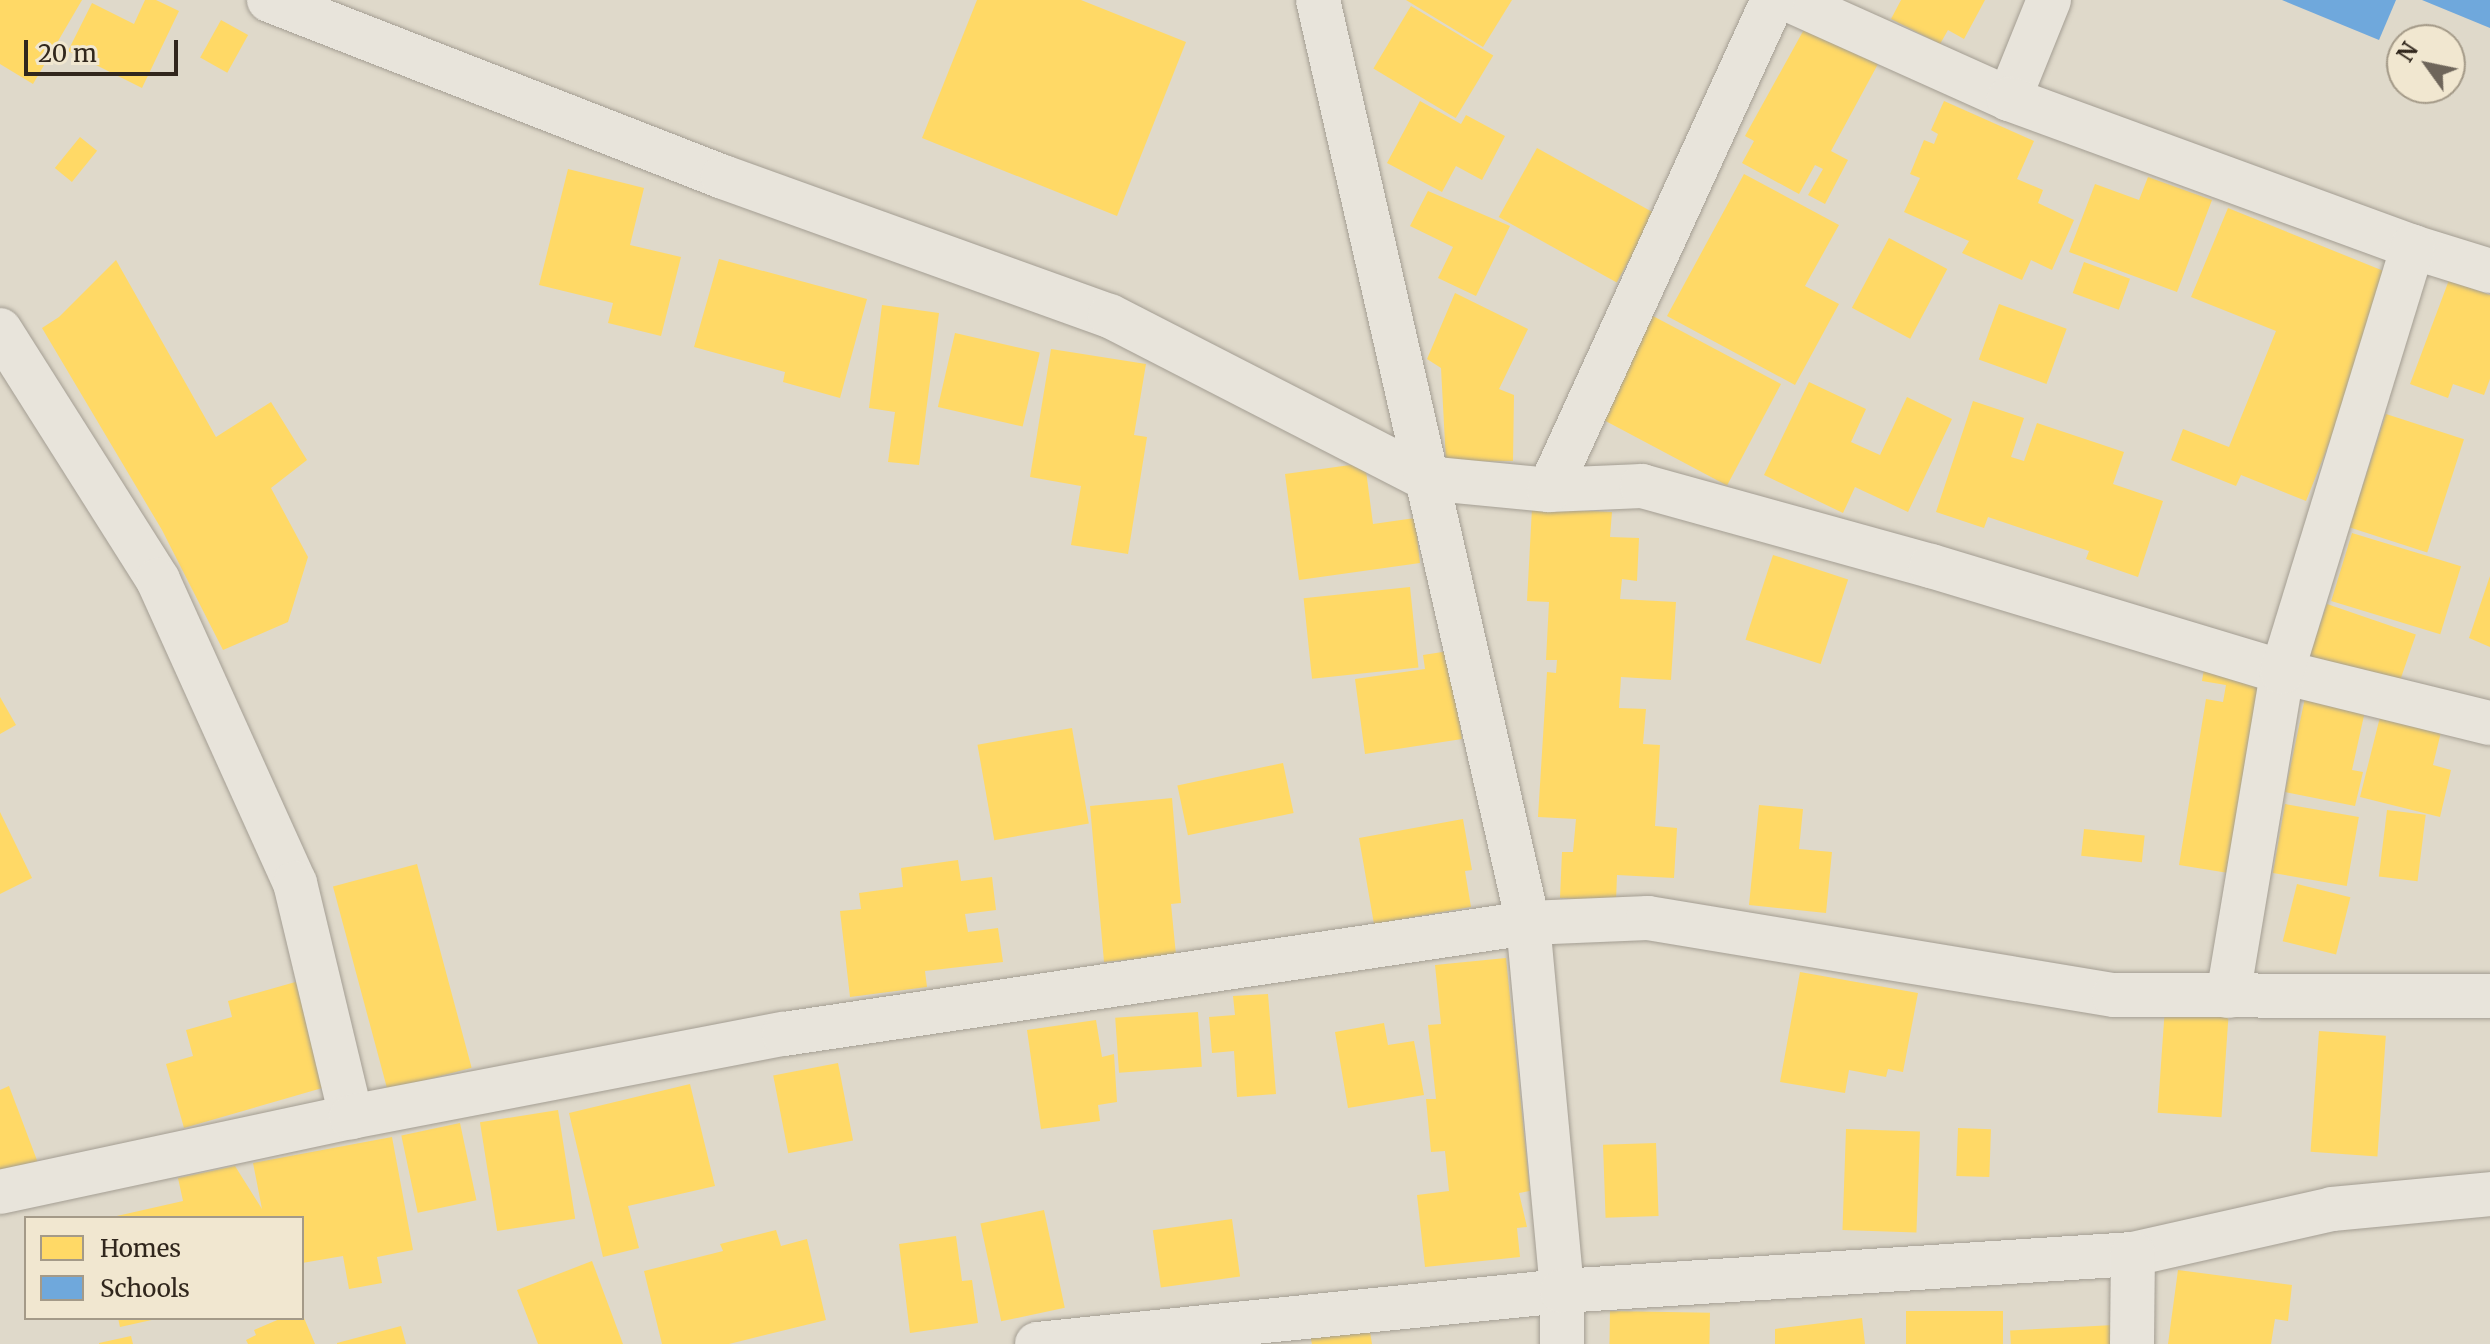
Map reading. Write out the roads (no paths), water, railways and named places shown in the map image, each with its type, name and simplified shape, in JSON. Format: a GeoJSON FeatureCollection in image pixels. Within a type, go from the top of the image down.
{"type":"FeatureCollection","features":[{"type":"Feature","properties":{"kind":"street"},"geometry":{"type":"LineString","coordinates":[[269,0],[723,177],[1110,316],[1425,478],[1549,490],[1642,486],[1931,566],[2282,672],[2490,723]]}},
{"type":"Feature","properties":{"kind":"street"},"geometry":{"type":"LineString","coordinates":[[1318,0],[1528,923],[1562,1291],[1562,1344]]}},
{"type":"Feature","properties":{"kind":"street"},"geometry":{"type":"LineString","coordinates":[[1549,490],[1773,0]]}},
{"type":"Feature","properties":{"kind":"street"},"geometry":{"type":"LineString","coordinates":[[1789,0],[2009,99],[2413,247],[2490,271]]}},
{"type":"Feature","properties":{"kind":"street"},"geometry":{"type":"LineString","coordinates":[[2009,99],[2049,0]]}},
{"type":"Feature","properties":{"kind":"street"},"geometry":{"type":"LineString","coordinates":[[2228,996],[2282,672],[2413,247]]}},
{"type":"Feature","properties":{"kind":"street"},"geometry":{"type":"LineString","coordinates":[[0,330],[158,580],[288,869],[351,1117]]}},
{"type":"Feature","properties":{"kind":"street"},"geometry":{"type":"LineString","coordinates":[[0,1192],[351,1117],[784,1034],[1528,923],[1648,918],[2114,995],[2490,996]]}},
{"type":"Feature","properties":{"kind":"street"},"geometry":{"type":"LineString","coordinates":[[1037,1344],[1122,1339],[1562,1291],[2133,1254],[2332,1209],[2490,1194]]}},
{"type":"Feature","properties":{"kind":"street"},"geometry":{"type":"LineString","coordinates":[[2132,1344],[2133,1254]]}}]}
